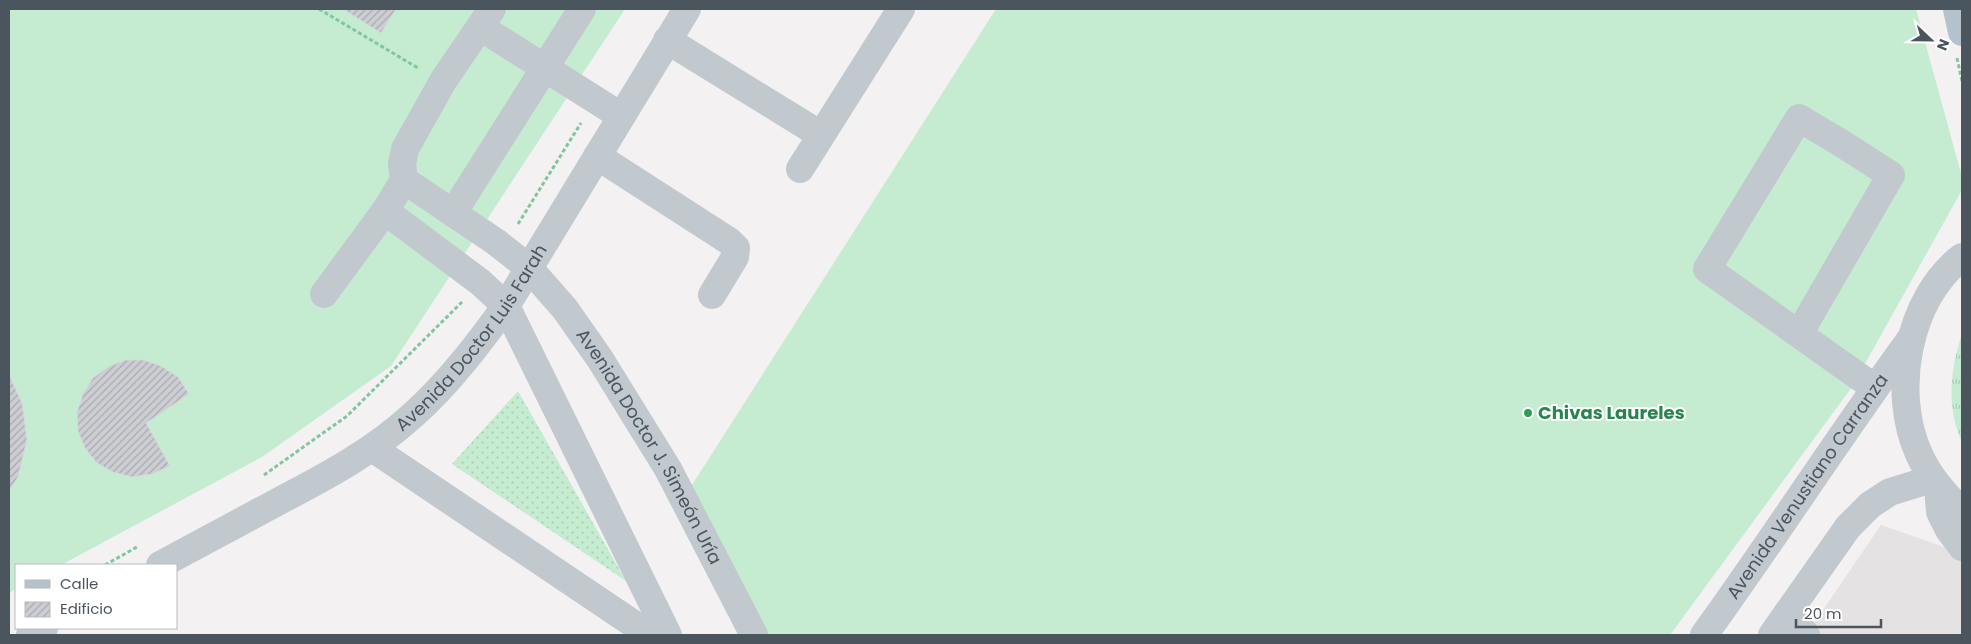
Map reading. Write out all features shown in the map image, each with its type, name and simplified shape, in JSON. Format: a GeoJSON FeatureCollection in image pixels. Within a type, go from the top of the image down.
{"type":"FeatureCollection","features":[{"type":"Feature","properties":{"kind":"main road"},"geometry":{"type":"LineString","coordinates":[[1957,9],[1962,32]]}},
{"type":"Feature","properties":{"kind":"street"},"geometry":{"type":"LineString","coordinates":[[453,213],[582,9]]}},
{"type":"Feature","properties":{"kind":"street","name":"Avenida Doctor Luis Farah"},"geometry":{"type":"LineString","coordinates":[[162,564],[327,475],[372,448],[413,416],[442,386],[483,338],[506,306],[687,9]]}},
{"type":"Feature","properties":{"kind":"street"},"geometry":{"type":"LineString","coordinates":[[800,169],[901,9]]}},
{"type":"Feature","properties":{"kind":"street"},"geometry":{"type":"LineString","coordinates":[[324,294],[385,211],[404,180],[402,164],[405,148],[443,81],[486,18],[544,68],[621,116]]}},
{"type":"Feature","properties":{"kind":"street"},"geometry":{"type":"LineString","coordinates":[[667,40],[821,135]]}},
{"type":"Feature","properties":{"kind":"street"},"geometry":{"type":"LineString","coordinates":[[1799,334],[1891,175],[1841,142],[1799,118],[1707,269],[1874,388]]}},
{"type":"Feature","properties":{"kind":"street"},"geometry":{"type":"LineString","coordinates":[[597,156],[729,241],[736,248],[735,257],[712,295]]}},
{"type":"Feature","properties":{"kind":"street","name":"Avenida Doctor J. Simeón Uría"},"geometry":{"type":"LineString","coordinates":[[404,180],[529,268],[565,309],[600,359],[668,469],[754,635]]}},
{"type":"Feature","properties":{"kind":"street"},"geometry":{"type":"LineString","coordinates":[[385,211],[480,282],[506,306],[668,635]]}},
{"type":"Feature","properties":{"kind":"street"},"geometry":{"type":"LineString","coordinates":[[1962,257],[1939,282],[1923,307],[1912,337],[1905,372],[1907,414],[1918,453],[1935,483],[1962,512]]}},
{"type":"Feature","properties":{"kind":"street","name":"Avenida Venustiano Carranza"},"geometry":{"type":"LineString","coordinates":[[1704,635],[1874,388],[1912,337]]}},
{"type":"Feature","properties":{"kind":"street"},"geometry":{"type":"LineString","coordinates":[[372,448],[650,635]]}},
{"type":"Feature","properties":{"kind":"street"},"geometry":{"type":"LineString","coordinates":[[1935,483],[1940,512],[1949,530],[1962,547]]}},
{"type":"Feature","properties":{"kind":"street"},"geometry":{"type":"LineString","coordinates":[[1772,635],[1848,527],[1870,505],[1890,492],[1935,483]]}},
{"type":"Feature","properties":{"kind":"street"},"geometry":{"type":"LineString","coordinates":[[1789,612],[1806,635]]}},
{"type":"Feature","properties":{"kind":"street"},"geometry":{"type":"LineString","coordinates":[[30,635],[42,629]]}},
{"type":"Feature","properties":{"kind":"path"},"geometry":{"type":"LineString","coordinates":[[319,9],[443,81]]}},
{"type":"Feature","properties":{"kind":"path"},"geometry":{"type":"LineString","coordinates":[[503,248],[596,100]]}},
{"type":"Feature","properties":{"kind":"path"},"geometry":{"type":"LineString","coordinates":[[257,480],[346,416],[453,313],[480,282]]}},
{"type":"Feature","properties":{"kind":"path"},"geometry":{"type":"LineString","coordinates":[[107,564],[138,546]]}},
{"type":"Feature","properties":{"kind":"shaded area"},"geometry":{"type":"Polygon","coordinates":[[[1881,525],[1962,553],[1962,635],[1806,635],[1881,525]]]}},
{"type":"Feature","properties":{"kind":"green space"},"geometry":{"type":"Polygon","coordinates":[[[9,9],[625,9],[391,366],[262,457],[63,564],[15,564],[15,590],[9,593],[9,9]]]}},
{"type":"Feature","properties":{"kind":"green space"},"geometry":{"type":"Polygon","coordinates":[[[996,9],[1916,9],[1962,177],[1962,190],[1852,387],[1670,635],[767,635],[690,488],[996,9]]]}},
{"type":"Feature","properties":{"kind":"green space"},"geometry":{"type":"Polygon","coordinates":[[[1962,334],[1962,442],[1954,416],[1952,388],[1955,361],[1962,334]]]}},
{"type":"Feature","properties":{"kind":"green space"},"geometry":{"type":"Polygon","coordinates":[[[518,391],[626,581],[452,464],[518,391]]]}},
{"type":"Feature","properties":{"kind":"building"},"geometry":{"type":"Polygon","coordinates":[[[343,9],[396,9],[381,33],[343,9]]]}},
{"type":"Feature","properties":{"kind":"building"},"geometry":{"type":"Polygon","coordinates":[[[125,360],[144,360],[161,366],[178,377],[189,394],[146,423],[170,466],[152,474],[132,477],[113,472],[97,463],[85,448],[78,431],[77,412],[83,394],[93,378],[108,367],[125,360]]]}},
{"type":"Feature","properties":{"kind":"building"},"geometry":{"type":"Polygon","coordinates":[[[9,375],[22,403],[27,440],[18,477],[9,491],[9,375]]]}},
{"type":"Feature","properties":{"kind":"place","name":"Chivas Laureles"},"geometry":{"type":"Point","coordinates":[1528,413]}}]}
